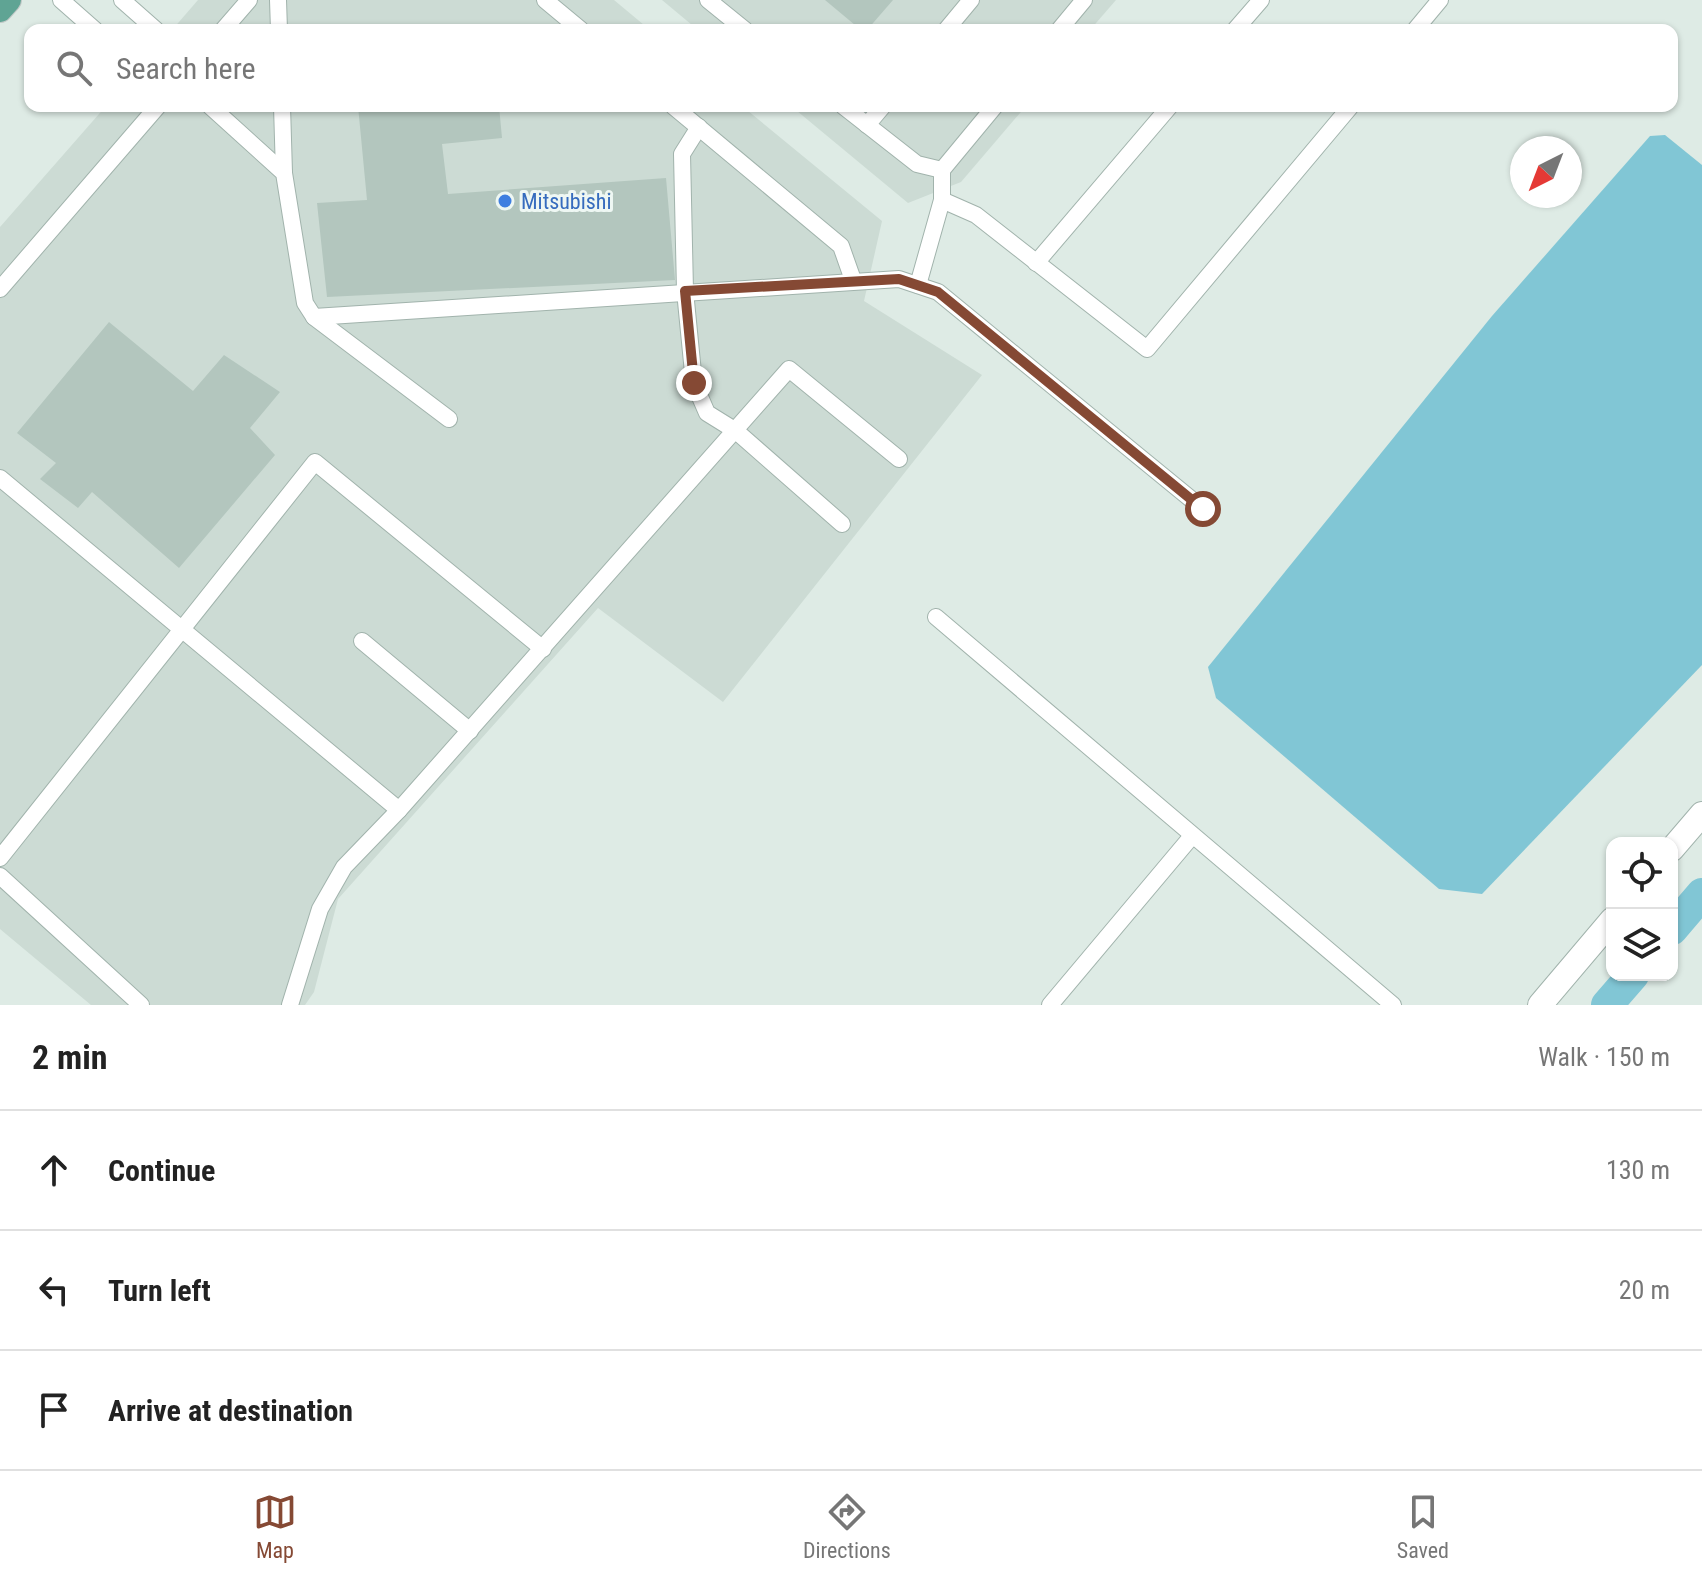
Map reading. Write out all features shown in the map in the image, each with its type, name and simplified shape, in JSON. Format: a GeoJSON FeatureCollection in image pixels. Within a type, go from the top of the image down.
{"type":"FeatureCollection","features":[{"type":"Feature","properties":{"kind":"main road"},"geometry":{"type":"LineString","coordinates":[[0,10],[9,0]]}},
{"type":"Feature","properties":{"kind":"street"},"geometry":{"type":"LineString","coordinates":[[1678,842],[1702,814]]}},
{"type":"Feature","properties":{"kind":"street"},"geometry":{"type":"LineString","coordinates":[[1540,1005],[1606,927]]}},
{"type":"Feature","properties":{"kind":"lane"},"geometry":{"type":"LineString","coordinates":[[61,0],[88,24]]}},
{"type":"Feature","properties":{"kind":"lane"},"geometry":{"type":"LineString","coordinates":[[122,0],[149,24]]}},
{"type":"Feature","properties":{"kind":"lane"},"geometry":{"type":"LineString","coordinates":[[228,24],[249,0]]}},
{"type":"Feature","properties":{"kind":"lane"},"geometry":{"type":"LineString","coordinates":[[278,0],[279,24]]}},
{"type":"Feature","properties":{"kind":"lane"},"geometry":{"type":"LineString","coordinates":[[545,0],[574,24]]}},
{"type":"Feature","properties":{"kind":"lane"},"geometry":{"type":"LineString","coordinates":[[708,0],[738,24]]}},
{"type":"Feature","properties":{"kind":"lane"},"geometry":{"type":"LineString","coordinates":[[951,24],[971,0]]}},
{"type":"Feature","properties":{"kind":"lane"},"geometry":{"type":"LineString","coordinates":[[1064,24],[1084,0]]}},
{"type":"Feature","properties":{"kind":"lane"},"geometry":{"type":"LineString","coordinates":[[1240,24],[1261,0]]}},
{"type":"Feature","properties":{"kind":"lane"},"geometry":{"type":"LineString","coordinates":[[1420,24],[1440,0]]}},
{"type":"Feature","properties":{"kind":"lane"},"geometry":{"type":"LineString","coordinates":[[0,289],[153,112]]}},
{"type":"Feature","properties":{"kind":"lane"},"geometry":{"type":"LineString","coordinates":[[217,112],[284,173]]}},
{"type":"Feature","properties":{"kind":"lane"},"geometry":{"type":"LineString","coordinates":[[282,112],[284,173],[305,303],[314,317],[449,419]]}},
{"type":"Feature","properties":{"kind":"lane"},"geometry":{"type":"LineString","coordinates":[[680,112],[841,246],[853,280]]}},
{"type":"Feature","properties":{"kind":"lane"},"geometry":{"type":"LineString","coordinates":[[851,112],[917,164],[942,170]]}},
{"type":"Feature","properties":{"kind":"lane"},"geometry":{"type":"LineString","coordinates":[[867,125],[878,112]]}},
{"type":"Feature","properties":{"kind":"lane"},"geometry":{"type":"LineString","coordinates":[[918,285],[942,200],[942,170],[990,112]]}},
{"type":"Feature","properties":{"kind":"lane"},"geometry":{"type":"LineString","coordinates":[[1036,263],[1165,112]]}},
{"type":"Feature","properties":{"kind":"lane"},"geometry":{"type":"LineString","coordinates":[[942,200],[976,215],[1147,349],[1346,112]]}},
{"type":"Feature","properties":{"kind":"lane"},"geometry":{"type":"LineString","coordinates":[[699,127],[682,154],[685,291],[694,383],[707,413],[736,431],[842,524]]}},
{"type":"Feature","properties":{"kind":"lane"},"geometry":{"type":"LineString","coordinates":[[314,317],[899,279],[938,292],[1203,509]]}},
{"type":"Feature","properties":{"kind":"lane"},"geometry":{"type":"LineString","coordinates":[[290,1005],[320,909],[344,867],[470,731],[789,369],[899,459]]}},
{"type":"Feature","properties":{"kind":"lane"},"geometry":{"type":"LineString","coordinates":[[0,858],[315,462],[543,649]]}},
{"type":"Feature","properties":{"kind":"lane"},"geometry":{"type":"LineString","coordinates":[[0,478],[399,810]]}},
{"type":"Feature","properties":{"kind":"lane"},"geometry":{"type":"LineString","coordinates":[[936,617],[1393,1005]]}},
{"type":"Feature","properties":{"kind":"lane"},"geometry":{"type":"LineString","coordinates":[[362,641],[470,731]]}},
{"type":"Feature","properties":{"kind":"lane"},"geometry":{"type":"LineString","coordinates":[[1050,1005],[1192,836]]}},
{"type":"Feature","properties":{"kind":"lane"},"geometry":{"type":"LineString","coordinates":[[0,876],[141,1005]]}},
{"type":"Feature","properties":{"kind":"shaded area"},"geometry":{"type":"Polygon","coordinates":[[[198,0],[614,0],[643,24],[177,24],[198,0]]]}},
{"type":"Feature","properties":{"kind":"shaded area"},"geometry":{"type":"Polygon","coordinates":[[[662,0],[1116,0],[1095,24],[691,24],[662,0]]]}},
{"type":"Feature","properties":{"kind":"shaded area"},"geometry":{"type":"Polygon","coordinates":[[[101,112],[749,112],[882,221],[864,301],[982,375],[723,702],[598,608],[338,899],[314,992],[305,1005],[91,1005],[0,929],[0,227],[101,112]]]}},
{"type":"Feature","properties":{"kind":"shaded area"},"geometry":{"type":"Polygon","coordinates":[[[798,112],[1021,112],[961,182],[908,203],[798,112]]]}},
{"type":"Feature","properties":{"kind":"water"},"geometry":{"type":"Polygon","coordinates":[[[1665,135],[1702,165],[1702,665],[1482,894],[1439,889],[1216,698],[1208,667],[1492,316],[1650,136],[1665,135]]]}},
{"type":"Feature","properties":{"kind":"building"},"geometry":{"type":"Polygon","coordinates":[[[825,0],[893,0],[872,24],[854,24],[825,0]]]}},
{"type":"Feature","properties":{"kind":"building","name":"Mitsubishi"},"geometry":{"type":"Polygon","coordinates":[[[359,112],[500,112],[502,138],[442,144],[448,194],[666,178],[675,280],[327,297],[317,203],[367,200],[359,112]]]}},
{"type":"Feature","properties":{"kind":"building"},"geometry":{"type":"Polygon","coordinates":[[[109,322],[193,391],[224,355],[280,392],[250,428],[275,455],[179,568],[92,492],[78,508],[40,479],[56,463],[17,433],[109,322]]]}},
{"type":"Feature","properties":{"kind":"waterway"},"geometry":{"type":"LineString","coordinates":[[1678,922],[1702,894]]}},
{"type":"Feature","properties":{"kind":"waterway"},"geometry":{"type":"LineString","coordinates":[[1607,1005],[1628,981]]}},
{"type":"Feature","properties":{"kind":"place","name":"Mitsubishi"},"geometry":{"type":"Point","coordinates":[505,201]}},
{"type":"Feature","properties":{"kind":"route"},"geometry":{"type":"LineString","coordinates":[[694,383],[685,291],[899,279],[938,292],[1203,509]]}}]}
